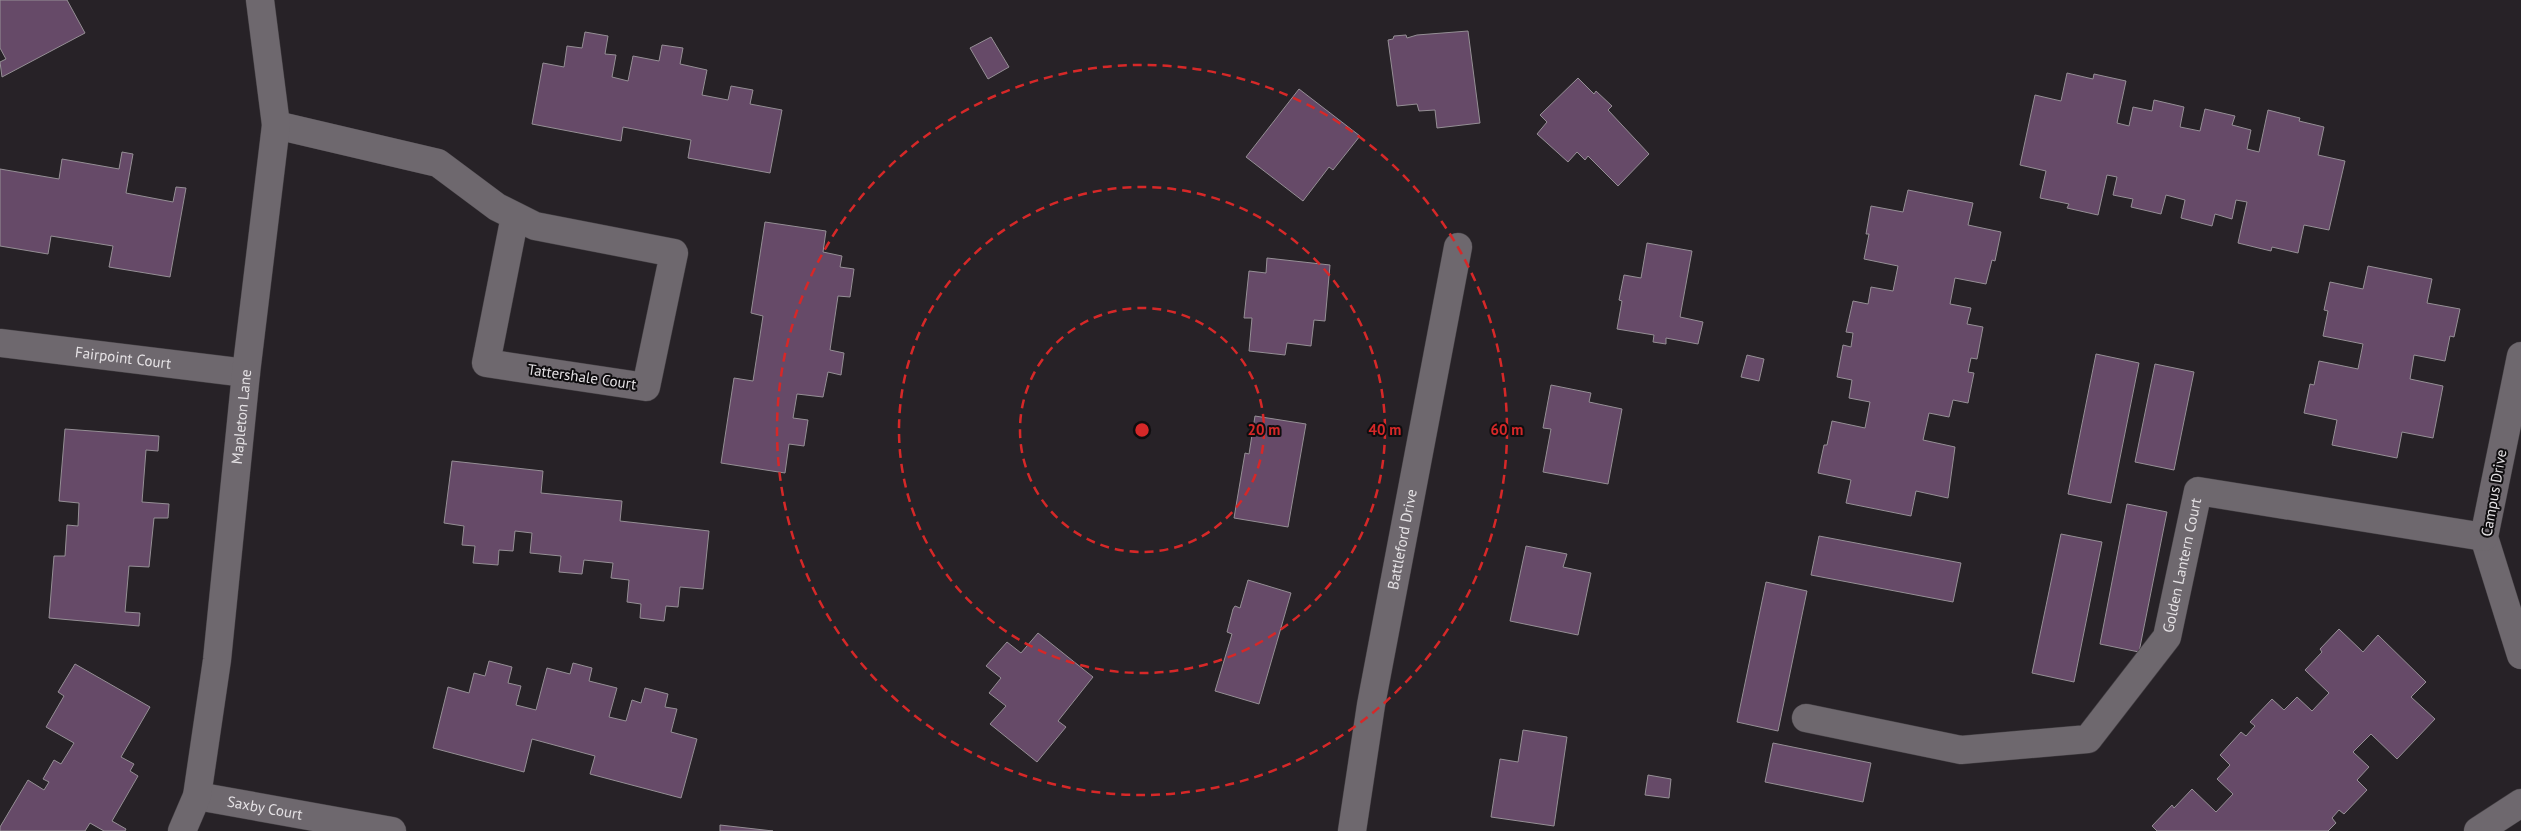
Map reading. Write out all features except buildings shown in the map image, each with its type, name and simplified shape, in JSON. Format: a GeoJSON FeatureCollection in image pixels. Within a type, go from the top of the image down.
{"type":"FeatureCollection","features":[{"type":"Feature","properties":{"kind":"street","name":"Mapleton Lane"},"geometry":{"type":"LineString","coordinates":[[182,831],[196,796],[217,660],[246,373],[276,124],[260,0]]}},
{"type":"Feature","properties":{"kind":"street","name":"Tattershale Court"},"geometry":{"type":"LineString","coordinates":[[276,124],[438,163],[498,207],[535,226],[674,253],[646,387],[486,363],[515,216]]}},
{"type":"Feature","properties":{"kind":"street","name":"Battleford Drive"},"geometry":{"type":"LineString","coordinates":[[1352,831],[1371,705],[1458,247]]}},
{"type":"Feature","properties":{"kind":"street","name":"Fairpoint Court"},"geometry":{"type":"LineString","coordinates":[[0,343],[246,373]]}},
{"type":"Feature","properties":{"kind":"street","name":"Campus Drive"},"geometry":{"type":"LineString","coordinates":[[2521,356],[2484,537],[2521,655]]}},
{"type":"Feature","properties":{"kind":"street","name":"Golden Lantern Court"},"geometry":{"type":"LineString","coordinates":[[1806,718],[1961,750],[2088,739],[2167,637],[2198,491],[2484,537]]}},
{"type":"Feature","properties":{"kind":"street","name":"Saxby Court"},"geometry":{"type":"LineString","coordinates":[[196,796],[392,831]]}},
{"type":"Feature","properties":{"kind":"street"},"geometry":{"type":"LineString","coordinates":[[2478,831],[2521,803]]}}]}
